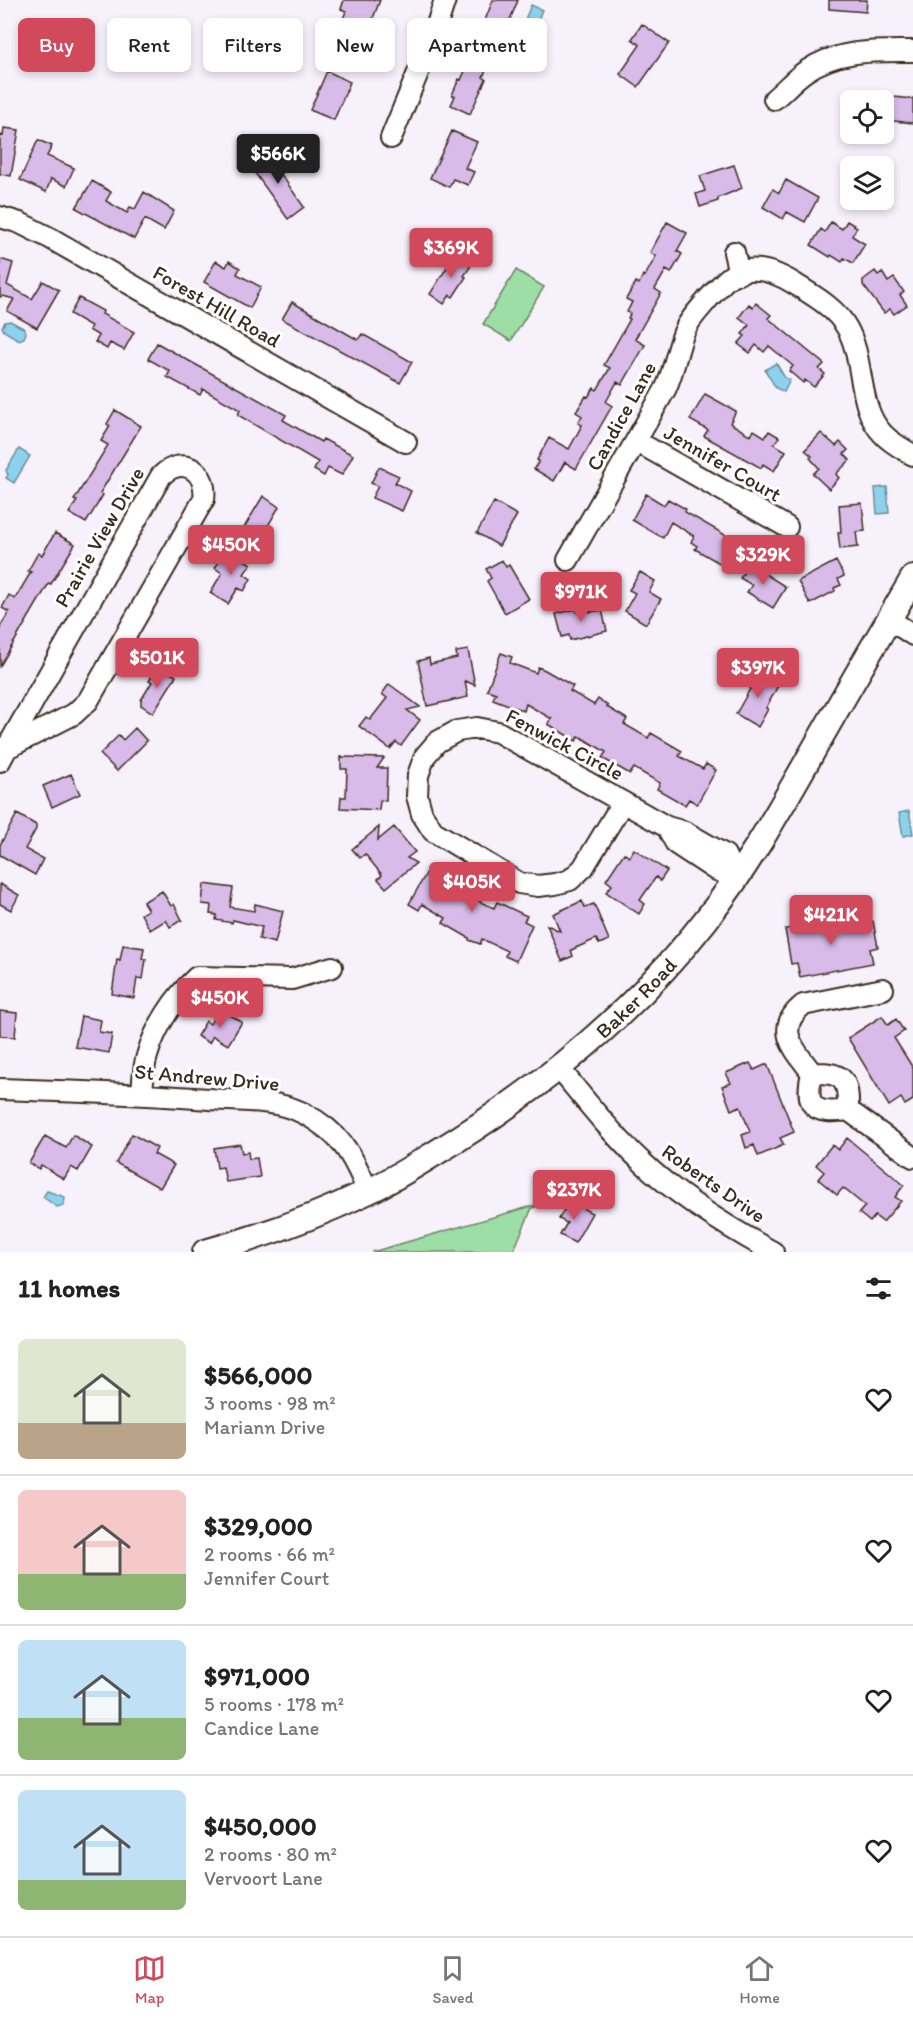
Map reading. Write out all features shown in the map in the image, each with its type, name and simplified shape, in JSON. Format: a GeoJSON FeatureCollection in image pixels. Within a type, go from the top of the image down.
{"type":"FeatureCollection","features":[{"type":"Feature","properties":{"kind":"main road","name":"Baker Road"},"geometry":{"type":"LineString","coordinates":[[205,1252],[261,1234],[368,1192],[514,1103],[597,1035],[659,974],[705,921],[736,878],[783,804],[913,578]]}},
{"type":"Feature","properties":{"kind":"street"},"geometry":{"type":"LineString","coordinates":[[390,138],[434,34],[445,0]]}},
{"type":"Feature","properties":{"kind":"street"},"geometry":{"type":"LineString","coordinates":[[774,99],[806,71],[823,61],[850,53],[913,51]]}},
{"type":"Feature","properties":{"kind":"street","name":"Forest Hill Road"},"geometry":{"type":"LineString","coordinates":[[0,217],[20,223],[50,238],[406,442]]}},
{"type":"Feature","properties":{"kind":"street"},"geometry":{"type":"LineString","coordinates":[[735,252],[739,274]]}},
{"type":"Feature","properties":{"kind":"street","name":"Candice Lane"},"geometry":{"type":"LineString","coordinates":[[568,560],[666,388],[675,369],[685,330],[696,313],[731,276],[748,271],[766,270],[782,276],[831,309],[846,326],[855,347],[864,395],[871,416],[882,434],[913,454]]}},
{"type":"Feature","properties":{"kind":"street","name":"Jennifer Court"},"geometry":{"type":"LineString","coordinates":[[636,441],[787,527]]}},
{"type":"Feature","properties":{"kind":"street","name":"Prairie View Drive"},"geometry":{"type":"LineString","coordinates":[[180,465],[193,470],[202,478],[206,488],[204,500],[88,701],[74,714],[3,754],[161,476],[169,468],[180,465]]}},
{"type":"Feature","properties":{"kind":"street"},"geometry":{"type":"LineString","coordinates":[[889,619],[913,635]]}},
{"type":"Feature","properties":{"kind":"street","name":"Fenwick Circle"},"geometry":{"type":"LineString","coordinates":[[623,802],[583,868],[570,880],[555,885],[538,886],[519,882],[433,831],[422,814],[417,796],[418,775],[425,756],[437,742],[457,731],[477,728],[498,732],[623,802],[667,827],[685,832],[725,855],[736,878]]}},
{"type":"Feature","properties":{"kind":"street"},"geometry":{"type":"LineString","coordinates":[[142,1094],[146,1058],[152,1040],[184,989],[197,976],[292,979],[332,967]]}},
{"type":"Feature","properties":{"kind":"street"},"geometry":{"type":"LineString","coordinates":[[883,988],[802,1005],[790,1020],[789,1040],[812,1073],[808,1090],[809,1099],[814,1107],[831,1113],[848,1110],[913,1157]]}},
{"type":"Feature","properties":{"kind":"street","name":"Roberts Drive"},"geometry":{"type":"LineString","coordinates":[[559,1068],[619,1140],[672,1188],[773,1252]]}},
{"type":"Feature","properties":{"kind":"street"},"geometry":{"type":"LineString","coordinates":[[812,1073],[830,1072],[842,1078],[849,1092],[848,1110]]}},
{"type":"Feature","properties":{"kind":"street","name":"St Andrew Drive"},"geometry":{"type":"LineString","coordinates":[[0,1089],[142,1094],[274,1104],[301,1112],[338,1137],[350,1153],[368,1192]]}},
{"type":"Feature","properties":{"kind":"green space"},"geometry":{"type":"Polygon","coordinates":[[[516,270],[544,287],[511,341],[483,324],[516,270]]]}},
{"type":"Feature","properties":{"kind":"green space"},"geometry":{"type":"Polygon","coordinates":[[[553,1200],[532,1208],[513,1252],[372,1252],[553,1200]]]}},
{"type":"Feature","properties":{"kind":"water"},"geometry":{"type":"Polygon","coordinates":[[[531,5],[542,10],[539,18],[526,18],[531,5]]]}},
{"type":"Feature","properties":{"kind":"water"},"geometry":{"type":"Polygon","coordinates":[[[10,321],[25,329],[24,338],[19,340],[4,331],[2,327],[5,322],[10,321]]]}},
{"type":"Feature","properties":{"kind":"water"},"geometry":{"type":"Polygon","coordinates":[[[776,363],[785,378],[790,380],[784,392],[776,388],[765,370],[776,363]]]}},
{"type":"Feature","properties":{"kind":"water"},"geometry":{"type":"Polygon","coordinates":[[[19,449],[30,456],[14,483],[6,478],[8,475],[6,470],[19,449]]]}},
{"type":"Feature","properties":{"kind":"water"},"geometry":{"type":"Polygon","coordinates":[[[887,487],[889,513],[877,514],[875,488],[887,487]]]}},
{"type":"Feature","properties":{"kind":"water"},"geometry":{"type":"Polygon","coordinates":[[[909,811],[913,834],[903,836],[899,813],[909,811]]]}},
{"type":"Feature","properties":{"kind":"water"},"geometry":{"type":"Polygon","coordinates":[[[47,1191],[65,1197],[64,1205],[57,1207],[43,1197],[47,1191]]]}},
{"type":"Feature","properties":{"kind":"building"},"geometry":{"type":"Polygon","coordinates":[[[344,0],[380,0],[373,18],[343,18],[346,11],[341,9],[344,0]]]}},
{"type":"Feature","properties":{"kind":"building"},"geometry":{"type":"Polygon","coordinates":[[[493,0],[518,0],[511,18],[486,18],[493,0]]]}},
{"type":"Feature","properties":{"kind":"building"},"geometry":{"type":"Polygon","coordinates":[[[829,0],[867,0],[866,12],[829,9],[829,0]]]}},
{"type":"Feature","properties":{"kind":"building"},"geometry":{"type":"Polygon","coordinates":[[[642,24],[669,43],[638,87],[620,74],[640,45],[632,39],[642,24]]]}},
{"type":"Feature","properties":{"kind":"building"},"geometry":{"type":"Polygon","coordinates":[[[327,72],[350,82],[334,120],[310,110],[327,72]]]}},
{"type":"Feature","properties":{"kind":"building"},"geometry":{"type":"Polygon","coordinates":[[[465,72],[485,72],[483,77],[486,79],[470,114],[451,105],[455,96],[452,95],[459,79],[461,80],[465,72]]]}},
{"type":"Feature","properties":{"kind":"building"},"geometry":{"type":"Polygon","coordinates":[[[894,97],[913,99],[913,123],[894,121],[894,97]]]}},
{"type":"Feature","properties":{"kind":"building"},"geometry":{"type":"Polygon","coordinates":[[[4,128],[19,130],[11,176],[0,174],[0,135],[3,136],[4,128]]]}},
{"type":"Feature","properties":{"kind":"building"},"geometry":{"type":"Polygon","coordinates":[[[452,131],[477,142],[465,168],[474,172],[468,185],[453,179],[449,187],[430,178],[452,131]]]}},
{"type":"Feature","properties":{"kind":"building"},"geometry":{"type":"Polygon","coordinates":[[[38,140],[52,146],[47,156],[74,168],[66,186],[51,179],[46,192],[20,180],[38,140]]]}},
{"type":"Feature","properties":{"kind":"building"},"geometry":{"type":"Polygon","coordinates":[[[274,152],[286,169],[280,173],[304,207],[288,219],[252,169],[274,152]]]}},
{"type":"Feature","properties":{"kind":"building"},"geometry":{"type":"Polygon","coordinates":[[[734,165],[742,188],[718,198],[718,201],[700,207],[696,194],[705,191],[700,176],[734,165]]]}},
{"type":"Feature","properties":{"kind":"building"},"geometry":{"type":"Polygon","coordinates":[[[786,180],[818,198],[805,222],[787,212],[783,219],[763,207],[773,189],[779,193],[786,180]]]}},
{"type":"Feature","properties":{"kind":"building"},"geometry":{"type":"Polygon","coordinates":[[[92,181],[111,192],[106,201],[127,213],[130,207],[135,209],[144,192],[174,211],[164,230],[145,219],[134,239],[76,208],[92,181]]]}},
{"type":"Feature","properties":{"kind":"building"},"geometry":{"type":"Polygon","coordinates":[[[847,221],[857,227],[852,236],[865,244],[853,263],[844,258],[842,262],[831,255],[830,257],[811,245],[821,229],[825,232],[831,222],[842,229],[847,221]]]}},
{"type":"Feature","properties":{"kind":"building"},"geometry":{"type":"Polygon","coordinates":[[[667,222],[687,233],[677,251],[682,254],[671,273],[666,270],[655,289],[661,293],[635,339],[645,345],[622,385],[617,382],[606,402],[612,406],[576,469],[565,462],[554,481],[534,469],[539,461],[537,460],[549,438],[569,449],[582,425],[578,423],[582,416],[576,412],[586,396],[588,397],[594,388],[597,390],[610,368],[604,365],[630,319],[628,318],[630,314],[627,312],[632,302],[626,299],[636,282],[639,284],[643,275],[645,276],[656,256],[650,253],[667,222]]]}},
{"type":"Feature","properties":{"kind":"building"},"geometry":{"type":"Polygon","coordinates":[[[456,253],[472,264],[453,297],[450,295],[444,304],[430,294],[456,253]]]}},
{"type":"Feature","properties":{"kind":"building"},"geometry":{"type":"Polygon","coordinates":[[[0,259],[13,263],[7,285],[32,299],[43,281],[59,290],[37,328],[7,311],[14,299],[0,297],[0,259]]]}},
{"type":"Feature","properties":{"kind":"building"},"geometry":{"type":"Polygon","coordinates":[[[216,261],[226,267],[229,261],[240,268],[237,274],[261,287],[250,308],[204,282],[216,261]]]}},
{"type":"Feature","properties":{"kind":"building"},"geometry":{"type":"Polygon","coordinates":[[[875,271],[878,275],[882,272],[888,282],[894,278],[904,292],[900,295],[907,305],[894,314],[890,309],[884,313],[863,285],[863,280],[875,271]]]}},
{"type":"Feature","properties":{"kind":"building"},"geometry":{"type":"Polygon","coordinates":[[[79,298],[134,332],[124,350],[110,343],[107,349],[95,342],[99,336],[89,330],[91,326],[70,314],[79,298]]]}},
{"type":"Feature","properties":{"kind":"building"},"geometry":{"type":"Polygon","coordinates":[[[292,302],[358,340],[362,334],[412,362],[400,383],[282,319],[292,302]]]}},
{"type":"Feature","properties":{"kind":"building"},"geometry":{"type":"Polygon","coordinates":[[[756,303],[771,315],[768,318],[824,364],[819,369],[825,374],[814,387],[805,380],[803,383],[789,371],[793,366],[769,346],[764,352],[756,345],[750,353],[738,344],[745,336],[742,334],[749,325],[739,317],[749,304],[753,307],[756,303]]]}},
{"type":"Feature","properties":{"kind":"building"},"geometry":{"type":"Polygon","coordinates":[[[157,343],[286,415],[283,420],[321,442],[323,439],[353,455],[342,475],[328,468],[324,476],[314,470],[318,462],[238,415],[240,410],[203,389],[200,395],[167,377],[170,371],[148,359],[157,343]]]}},
{"type":"Feature","properties":{"kind":"building"},"geometry":{"type":"Polygon","coordinates":[[[705,394],[736,411],[730,423],[751,436],[754,430],[765,437],[769,431],[779,437],[774,444],[786,451],[774,471],[763,464],[761,468],[704,436],[708,430],[690,420],[705,394]]]}},
{"type":"Feature","properties":{"kind":"building"},"geometry":{"type":"Polygon","coordinates":[[[115,410],[141,426],[100,493],[103,495],[86,523],[69,513],[77,501],[74,500],[108,445],[101,441],[110,426],[107,424],[115,410]]]}},
{"type":"Feature","properties":{"kind":"building"},"geometry":{"type":"Polygon","coordinates":[[[821,433],[836,446],[840,442],[848,450],[844,454],[850,460],[836,474],[839,478],[829,489],[813,474],[819,468],[810,458],[812,456],[805,450],[821,433]]]}},
{"type":"Feature","properties":{"kind":"building"},"geometry":{"type":"Polygon","coordinates":[[[379,467],[399,476],[395,483],[411,491],[402,511],[372,498],[378,486],[371,483],[379,467]]]}},
{"type":"Feature","properties":{"kind":"building"},"geometry":{"type":"Polygon","coordinates":[[[646,494],[664,505],[668,499],[686,509],[685,512],[734,540],[721,564],[695,549],[697,546],[691,542],[694,536],[671,522],[663,538],[632,520],[646,494]]]}},
{"type":"Feature","properties":{"kind":"building"},"geometry":{"type":"Polygon","coordinates":[[[263,496],[279,507],[259,541],[242,531],[263,496]]]}},
{"type":"Feature","properties":{"kind":"building"},"geometry":{"type":"Polygon","coordinates":[[[494,502],[517,515],[499,546],[477,533],[494,502]]]}},
{"type":"Feature","properties":{"kind":"building"},"geometry":{"type":"Polygon","coordinates":[[[862,503],[865,531],[856,532],[858,547],[840,549],[839,505],[862,503]]]}},
{"type":"Feature","properties":{"kind":"building"},"geometry":{"type":"Polygon","coordinates":[[[55,533],[75,544],[0,666],[0,627],[9,612],[2,608],[9,595],[15,599],[31,572],[28,571],[38,553],[42,555],[55,533]]]}},
{"type":"Feature","properties":{"kind":"building"},"geometry":{"type":"Polygon","coordinates":[[[226,549],[251,564],[244,574],[251,579],[244,591],[238,588],[228,604],[210,593],[222,573],[215,568],[226,549]]]}},
{"type":"Feature","properties":{"kind":"building"},"geometry":{"type":"Polygon","coordinates":[[[502,560],[506,567],[509,565],[529,599],[505,613],[487,581],[491,578],[486,569],[502,560]]]}},
{"type":"Feature","properties":{"kind":"building"},"geometry":{"type":"Polygon","coordinates":[[[836,561],[844,576],[838,579],[841,585],[834,588],[835,591],[810,604],[798,581],[836,561]]]}},
{"type":"Feature","properties":{"kind":"building"},"geometry":{"type":"Polygon","coordinates":[[[749,564],[786,587],[773,608],[747,592],[752,585],[740,578],[749,564]]]}},
{"type":"Feature","properties":{"kind":"building"},"geometry":{"type":"Polygon","coordinates":[[[640,572],[655,581],[649,592],[661,599],[646,624],[625,611],[635,593],[629,590],[640,572]]]}},
{"type":"Feature","properties":{"kind":"building"},"geometry":{"type":"Polygon","coordinates":[[[576,609],[577,612],[589,609],[590,612],[602,610],[607,631],[570,640],[569,635],[562,637],[556,614],[576,609]]]}},
{"type":"Feature","properties":{"kind":"building"},"geometry":{"type":"Polygon","coordinates":[[[468,650],[475,685],[465,681],[468,697],[427,706],[418,661],[429,658],[430,664],[457,658],[456,652],[468,650]]]}},
{"type":"Feature","properties":{"kind":"building"},"geometry":{"type":"Polygon","coordinates":[[[501,653],[512,657],[510,663],[536,673],[538,667],[545,670],[573,686],[570,691],[594,705],[598,699],[627,719],[624,724],[648,738],[651,733],[682,751],[679,756],[703,769],[706,764],[716,770],[697,804],[689,799],[685,805],[657,789],[660,783],[634,768],[630,774],[602,758],[606,752],[579,736],[576,741],[548,724],[552,719],[526,704],[524,711],[493,699],[496,693],[487,690],[501,653]]]}},
{"type":"Feature","properties":{"kind":"building"},"geometry":{"type":"Polygon","coordinates":[[[158,666],[176,676],[153,713],[141,705],[141,700],[158,666]]]}},
{"type":"Feature","properties":{"kind":"building"},"geometry":{"type":"Polygon","coordinates":[[[760,671],[780,682],[758,727],[736,714],[760,671]]]}},
{"type":"Feature","properties":{"kind":"building"},"geometry":{"type":"Polygon","coordinates":[[[389,684],[420,707],[407,710],[420,720],[401,746],[396,742],[390,749],[359,726],[366,717],[370,720],[387,698],[382,694],[389,684]]]}},
{"type":"Feature","properties":{"kind":"building"},"geometry":{"type":"Polygon","coordinates":[[[135,728],[147,741],[117,771],[100,754],[119,735],[123,740],[135,728]]]}},
{"type":"Feature","properties":{"kind":"building"},"geometry":{"type":"Polygon","coordinates":[[[341,757],[384,758],[377,768],[387,768],[386,801],[380,800],[379,810],[340,808],[341,797],[346,797],[347,769],[341,769],[341,757]]]}},
{"type":"Feature","properties":{"kind":"building"},"geometry":{"type":"Polygon","coordinates":[[[71,774],[80,794],[52,807],[43,786],[71,774]]]}},
{"type":"Feature","properties":{"kind":"building"},"geometry":{"type":"Polygon","coordinates":[[[17,814],[36,825],[25,849],[43,859],[35,875],[0,855],[0,845],[17,814]]]}},
{"type":"Feature","properties":{"kind":"building"},"geometry":{"type":"Polygon","coordinates":[[[379,827],[378,840],[394,827],[415,852],[407,858],[416,863],[386,888],[378,879],[382,875],[365,854],[360,858],[352,849],[379,827]]]}},
{"type":"Feature","properties":{"kind":"building"},"geometry":{"type":"Polygon","coordinates":[[[634,849],[667,871],[660,881],[656,877],[640,900],[645,904],[639,914],[606,892],[612,885],[606,880],[624,853],[629,857],[634,849]]]}},
{"type":"Feature","properties":{"kind":"building"},"geometry":{"type":"Polygon","coordinates":[[[440,868],[468,885],[465,891],[473,895],[471,898],[494,908],[497,902],[527,916],[524,921],[532,925],[516,961],[505,956],[507,951],[482,939],[480,944],[469,940],[443,923],[446,918],[422,904],[419,910],[409,904],[428,870],[436,875],[440,868]]]}},
{"type":"Feature","properties":{"kind":"building"},"geometry":{"type":"Polygon","coordinates":[[[0,884],[19,895],[11,910],[0,904],[0,884]]]}},
{"type":"Feature","properties":{"kind":"building"},"geometry":{"type":"Polygon","coordinates":[[[204,884],[233,888],[230,907],[254,911],[255,904],[283,911],[275,943],[259,939],[262,927],[233,920],[232,923],[216,920],[217,915],[210,914],[211,905],[202,904],[204,884]]]}},
{"type":"Feature","properties":{"kind":"building"},"geometry":{"type":"Polygon","coordinates":[[[162,891],[171,906],[174,904],[182,920],[170,927],[166,920],[150,930],[141,914],[148,910],[143,902],[162,891]]]}},
{"type":"Feature","properties":{"kind":"building"},"geometry":{"type":"Polygon","coordinates":[[[582,901],[585,907],[594,904],[609,940],[599,944],[596,939],[571,950],[573,956],[562,961],[547,925],[560,931],[553,914],[582,901]]]}},
{"type":"Feature","properties":{"kind":"building"},"geometry":{"type":"Polygon","coordinates":[[[860,917],[862,923],[873,921],[878,947],[870,949],[873,963],[800,977],[797,963],[791,964],[785,929],[860,917]]]}},
{"type":"Feature","properties":{"kind":"building"},"geometry":{"type":"Polygon","coordinates":[[[123,945],[144,948],[142,959],[146,959],[143,979],[137,978],[134,998],[112,994],[117,959],[120,960],[123,945]]]}},
{"type":"Feature","properties":{"kind":"building"},"geometry":{"type":"Polygon","coordinates":[[[0,1011],[17,1013],[15,1037],[0,1036],[0,1011]]]}},
{"type":"Feature","properties":{"kind":"building"},"geometry":{"type":"Polygon","coordinates":[[[225,1012],[242,1022],[228,1045],[213,1036],[209,1043],[197,1036],[206,1021],[210,1024],[214,1017],[220,1021],[225,1012]]]}},
{"type":"Feature","properties":{"kind":"building"},"geometry":{"type":"Polygon","coordinates":[[[81,1016],[101,1020],[99,1032],[112,1034],[109,1053],[75,1047],[81,1016]]]}},
{"type":"Feature","properties":{"kind":"building"},"geometry":{"type":"Polygon","coordinates":[[[882,1016],[888,1025],[896,1019],[904,1031],[894,1038],[913,1068],[913,1100],[905,1105],[901,1098],[889,1106],[848,1038],[882,1016]]]}},
{"type":"Feature","properties":{"kind":"building"},"geometry":{"type":"Polygon","coordinates":[[[750,1063],[754,1070],[767,1064],[794,1132],[780,1138],[784,1145],[758,1156],[754,1145],[746,1148],[742,1135],[750,1132],[740,1106],[731,1110],[722,1086],[731,1083],[726,1073],[750,1063]]]}},
{"type":"Feature","properties":{"kind":"building"},"geometry":{"type":"Polygon","coordinates":[[[132,1134],[157,1148],[154,1154],[174,1165],[160,1188],[116,1163],[132,1134]]]}},
{"type":"Feature","properties":{"kind":"building"},"geometry":{"type":"Polygon","coordinates":[[[73,1135],[92,1147],[78,1171],[71,1167],[64,1179],[41,1165],[39,1169],[29,1163],[45,1136],[66,1148],[73,1135]]]}},
{"type":"Feature","properties":{"kind":"building"},"geometry":{"type":"Polygon","coordinates":[[[847,1138],[904,1185],[895,1197],[901,1201],[883,1222],[875,1216],[870,1222],[859,1213],[865,1206],[843,1188],[837,1195],[818,1179],[824,1172],[816,1165],[832,1145],[838,1150],[847,1138]]]}},
{"type":"Feature","properties":{"kind":"building"},"geometry":{"type":"Polygon","coordinates":[[[240,1144],[242,1153],[248,1152],[249,1159],[257,1158],[260,1177],[226,1182],[223,1167],[217,1168],[214,1148],[240,1144]]]}},
{"type":"Feature","properties":{"kind":"building"},"geometry":{"type":"Polygon","coordinates":[[[569,1201],[592,1213],[575,1243],[560,1235],[567,1223],[559,1219],[569,1201]]]}}]}
